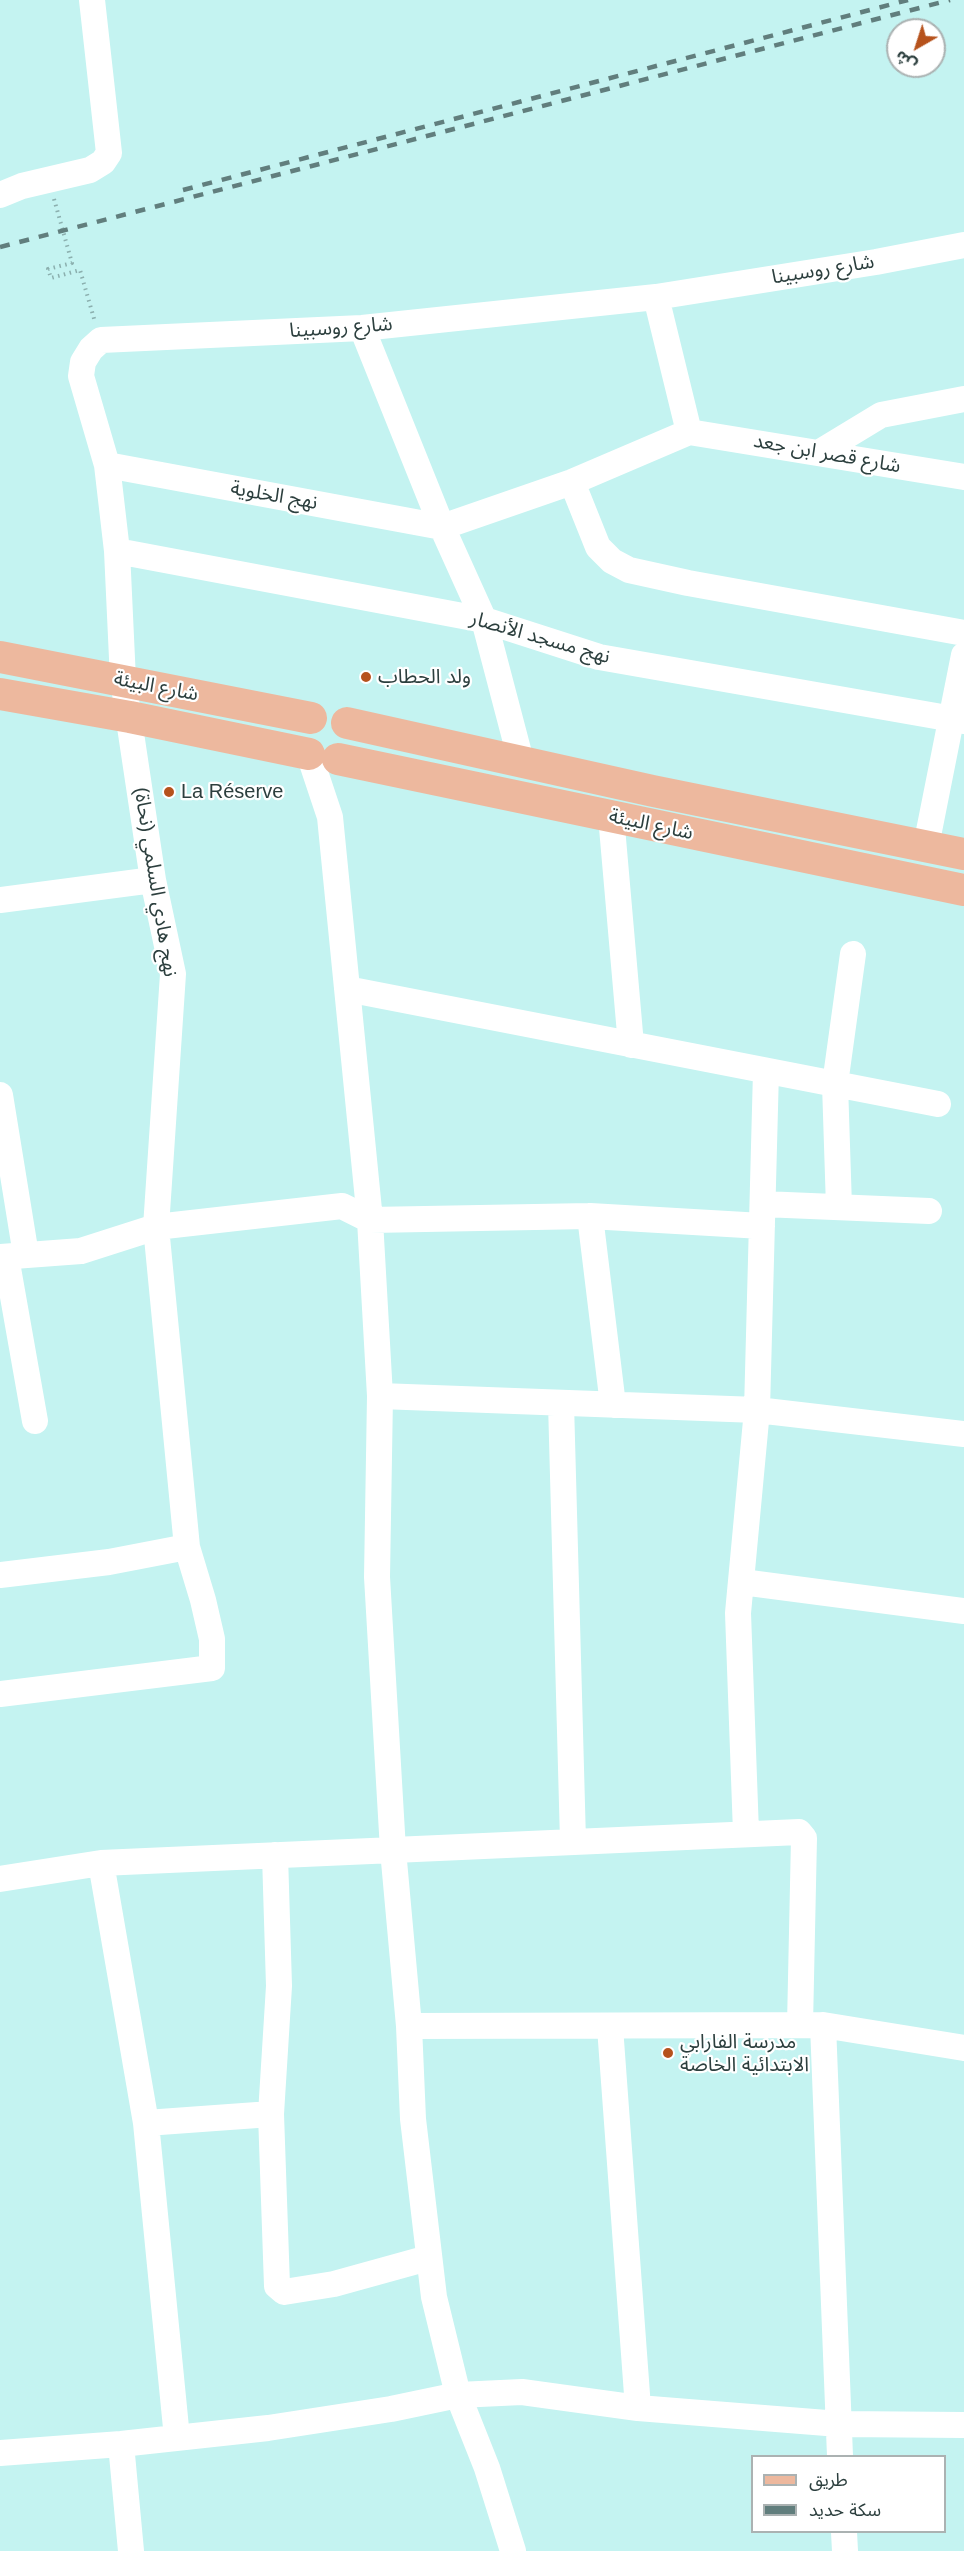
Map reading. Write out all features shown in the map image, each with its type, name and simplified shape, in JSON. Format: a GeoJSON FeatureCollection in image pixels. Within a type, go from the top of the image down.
{"type":"FeatureCollection","features":[{"type":"Feature","properties":{"kind":"main road","name":"شارع البيئة"},"geometry":{"type":"LineString","coordinates":[[0,657],[311,718],[318,714],[334,713],[347,723],[653,791],[964,854]]}},
{"type":"Feature","properties":{"kind":"main road","name":"شارع البيئة"},"geometry":{"type":"LineString","coordinates":[[0,694],[130,717],[324,756],[964,890]]}},
{"type":"Feature","properties":{"kind":"main road"},"geometry":{"type":"LineString","coordinates":[[311,718],[303,731],[304,747],[324,756],[350,747],[351,730],[347,723]]}},
{"type":"Feature","properties":{"kind":"street"},"geometry":{"type":"LineString","coordinates":[[0,195],[22,186],[90,170],[103,162],[109,153],[92,0]]}},
{"type":"Feature","properties":{"kind":"street","name":"شارع روسبينا"},"geometry":{"type":"LineString","coordinates":[[101,340],[362,328],[656,297],[876,262],[964,245]]}},
{"type":"Feature","properties":{"kind":"street"},"geometry":{"type":"LineString","coordinates":[[442,527],[572,482],[689,432],[656,297]]}},
{"type":"Feature","properties":{"kind":"street"},"geometry":{"type":"LineString","coordinates":[[362,328],[442,527],[484,620],[521,761]]}},
{"type":"Feature","properties":{"kind":"street"},"geometry":{"type":"LineString","coordinates":[[101,340],[91,349],[83,362],[81,376],[107,465],[117,551],[123,680],[130,717]]}},
{"type":"Feature","properties":{"kind":"street"},"geometry":{"type":"LineString","coordinates":[[820,453],[881,415],[964,399]]}},
{"type":"Feature","properties":{"kind":"street","name":"شارع قصر ابن جعد"},"geometry":{"type":"LineString","coordinates":[[689,432],[964,477]]}},
{"type":"Feature","properties":{"kind":"street","name":"نهج الخلوية"},"geometry":{"type":"LineString","coordinates":[[107,465],[442,527]]}},
{"type":"Feature","properties":{"kind":"street"},"geometry":{"type":"LineString","coordinates":[[572,482],[598,547],[612,561],[628,570],[688,584],[964,633]]}},
{"type":"Feature","properties":{"kind":"street","name":"نهج مسجد الأنصار"},"geometry":{"type":"LineString","coordinates":[[117,551],[484,620],[599,657],[957,720]]}},
{"type":"Feature","properties":{"kind":"street"},"geometry":{"type":"LineString","coordinates":[[926,846],[957,720],[964,655]]}},
{"type":"Feature","properties":{"kind":"street","name":"نهج هادي السلمي (نحاة)"},"geometry":{"type":"LineString","coordinates":[[0,1694],[212,1668],[210,1629],[188,1547],[156,1227],[173,974],[153,880],[130,717]]}},
{"type":"Feature","properties":{"kind":"street"},"geometry":{"type":"LineString","coordinates":[[324,756],[370,1220],[380,1396],[377,1577],[393,1850],[409,2026],[413,2119],[434,2297],[458,2395],[487,2468],[513,2551]]}},
{"type":"Feature","properties":{"kind":"street"},"geometry":{"type":"LineString","coordinates":[[611,816],[631,1045]]}},
{"type":"Feature","properties":{"kind":"street"},"geometry":{"type":"LineString","coordinates":[[0,900],[153,880]]}},
{"type":"Feature","properties":{"kind":"street"},"geometry":{"type":"LineString","coordinates":[[839,1208],[835,1084],[854,954]]}},
{"type":"Feature","properties":{"kind":"street"},"geometry":{"type":"LineString","coordinates":[[347,989],[938,1104]]}},
{"type":"Feature","properties":{"kind":"street"},"geometry":{"type":"LineString","coordinates":[[746,1833],[738,1613],[757,1410],[766,1071]]}},
{"type":"Feature","properties":{"kind":"street"},"geometry":{"type":"LineString","coordinates":[[0,1095],[11,1256],[35,1422]]}},
{"type":"Feature","properties":{"kind":"street"},"geometry":{"type":"LineString","coordinates":[[11,1256],[81,1251],[156,1227],[342,1206],[370,1220],[762,1215],[839,1208],[929,1211]]}},
{"type":"Feature","properties":{"kind":"street"},"geometry":{"type":"LineString","coordinates":[[590,1216],[613,1405]]}},
{"type":"Feature","properties":{"kind":"street"},"geometry":{"type":"LineString","coordinates":[[380,1396],[757,1410],[964,1434]]}},
{"type":"Feature","properties":{"kind":"street"},"geometry":{"type":"LineString","coordinates":[[561,1403],[573,1841]]}},
{"type":"Feature","properties":{"kind":"street"},"geometry":{"type":"LineString","coordinates":[[0,1575],[109,1562],[188,1547]]}},
{"type":"Feature","properties":{"kind":"street"},"geometry":{"type":"LineString","coordinates":[[742,1582],[964,1611]]}},
{"type":"Feature","properties":{"kind":"street"},"geometry":{"type":"LineString","coordinates":[[0,1879],[101,1863],[799,1832],[804,1838],[812,2025],[840,2455]]}},
{"type":"Feature","properties":{"kind":"street"},"geometry":{"type":"LineString","coordinates":[[275,1855],[279,1986],[271,2114],[278,2286],[284,2292],[334,2284],[428,2258]]}},
{"type":"Feature","properties":{"kind":"street"},"geometry":{"type":"LineString","coordinates":[[101,1863],[146,2122],[177,2438]]}},
{"type":"Feature","properties":{"kind":"street"},"geometry":{"type":"LineString","coordinates":[[409,2026],[812,2025],[964,2048]]}},
{"type":"Feature","properties":{"kind":"street"},"geometry":{"type":"LineString","coordinates":[[610,2027],[638,2408]]}},
{"type":"Feature","properties":{"kind":"street"},"geometry":{"type":"LineString","coordinates":[[146,2122],[271,2114]]}},
{"type":"Feature","properties":{"kind":"street"},"geometry":{"type":"LineString","coordinates":[[0,2453],[121,2444],[268,2428],[391,2409],[458,2395],[522,2392],[638,2408],[839,2424],[964,2425]]}},
{"type":"Feature","properties":{"kind":"street"},"geometry":{"type":"LineString","coordinates":[[121,2444],[131,2551]]}},
{"type":"Feature","properties":{"kind":"street"},"geometry":{"type":"LineString","coordinates":[[844,2533],[845,2551]]}},
{"type":"Feature","properties":{"kind":"path"},"geometry":{"type":"LineString","coordinates":[[54,200],[72,262],[48,270],[51,278],[80,270],[101,340]]}},
{"type":"Feature","properties":{"kind":"railway"},"geometry":{"type":"LineString","coordinates":[[183,190],[908,0]]}},
{"type":"Feature","properties":{"kind":"railway"},"geometry":{"type":"LineString","coordinates":[[0,247],[950,0]]}},
{"type":"Feature","properties":{"kind":"place","name":"ولد الحطاب"},"geometry":{"type":"Point","coordinates":[366,677]}},
{"type":"Feature","properties":{"kind":"place","name":"La Réserve"},"geometry":{"type":"Point","coordinates":[169,792]}},
{"type":"Feature","properties":{"kind":"place","name":"مدرسة الفارابي الابتدائية الخاصة"},"geometry":{"type":"Point","coordinates":[668,2053]}}]}
